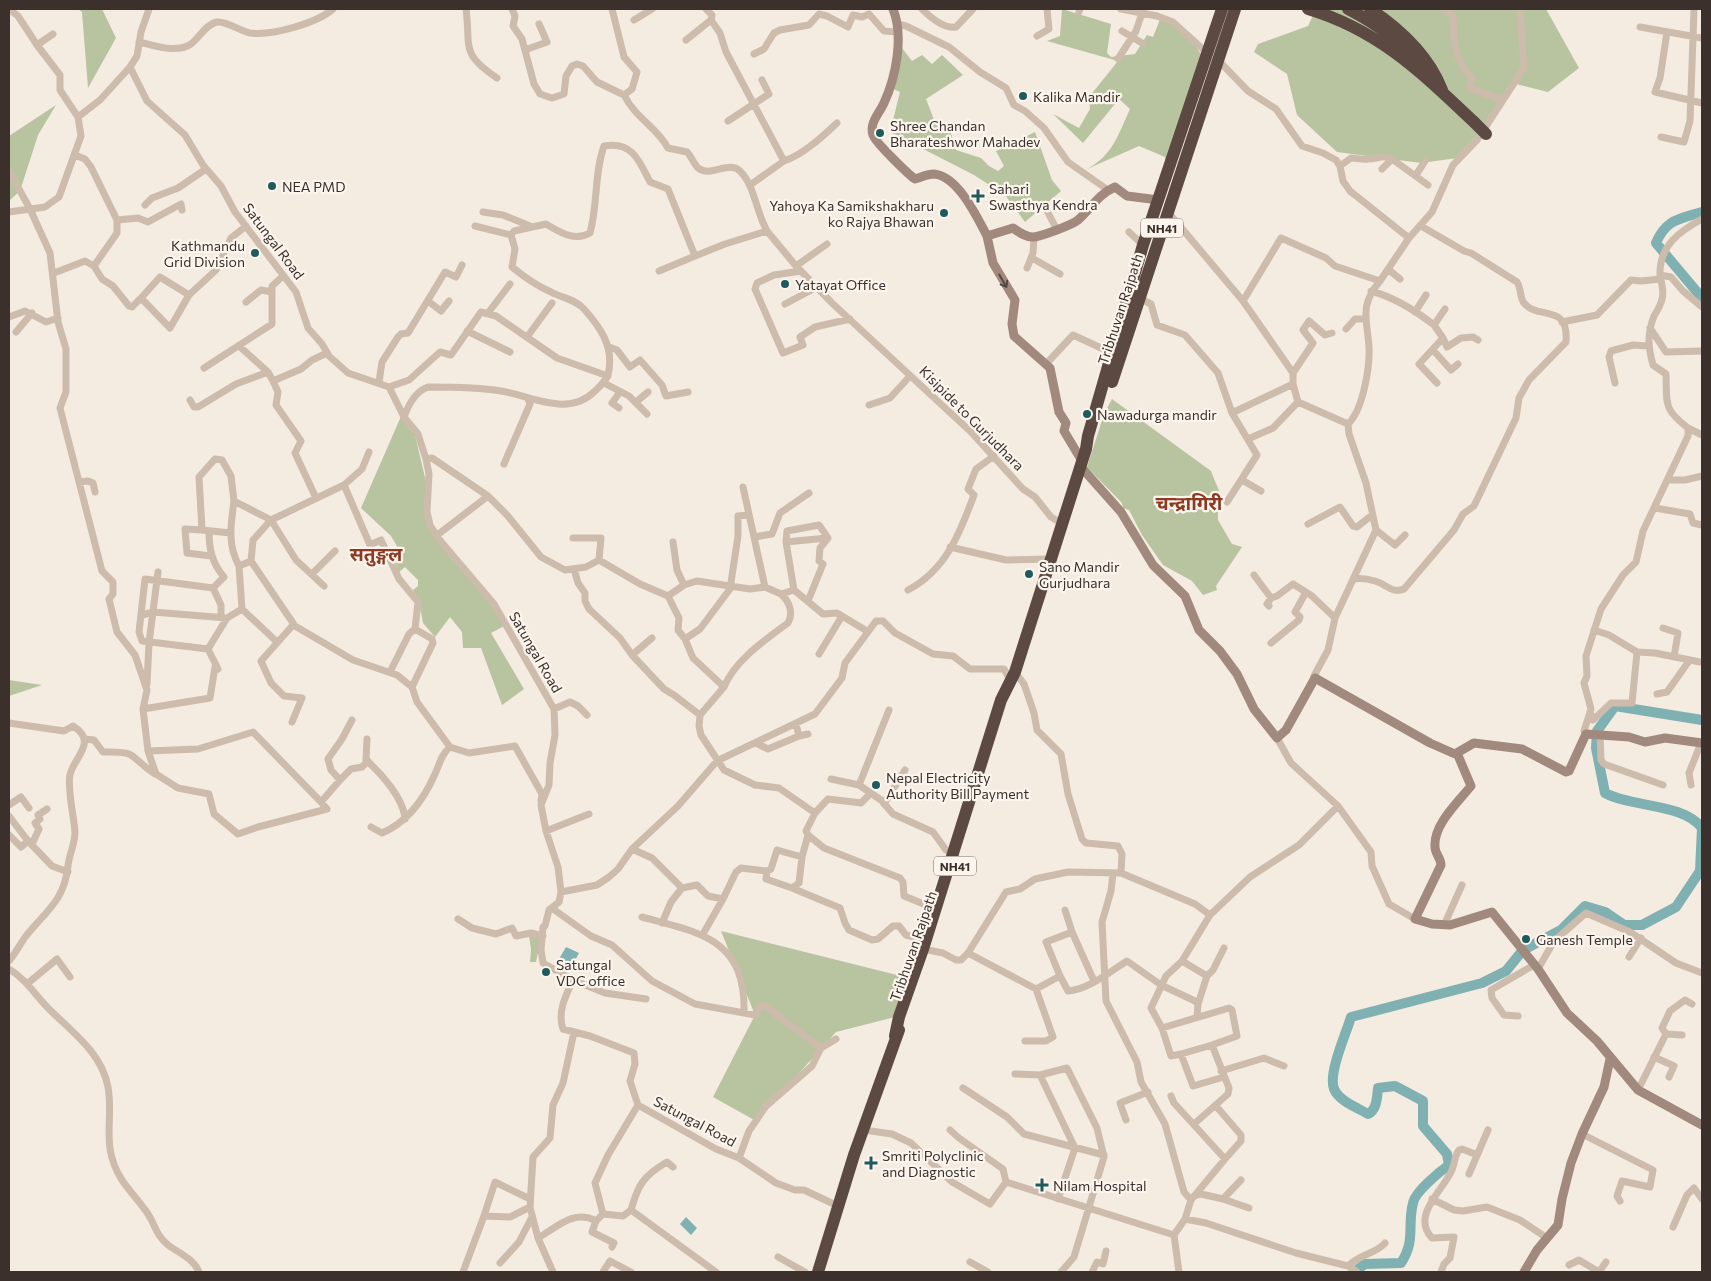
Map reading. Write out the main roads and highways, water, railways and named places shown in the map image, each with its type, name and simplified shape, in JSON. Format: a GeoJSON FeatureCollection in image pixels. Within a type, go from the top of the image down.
{"type":"FeatureCollection","features":[{"type":"Feature","properties":{"kind":"highway","name":"Tribhuvan Rajpath"},"geometry":{"type":"LineString","coordinates":[[818,1272],[838,1206],[896,1036],[899,1017],[955,855],[1001,700],[1010,682],[1082,464],[1088,436],[1143,245],[1206,52],[1222,9]]}},
{"type":"Feature","properties":{"kind":"highway"},"geometry":{"type":"LineString","coordinates":[[1093,419],[1098,411],[1228,9]]}},
{"type":"Feature","properties":{"kind":"highway","name":"Tribhuvan Rajpath"},"geometry":{"type":"LineString","coordinates":[[1087,446],[1094,437],[1235,9]]}},
{"type":"Feature","properties":{"kind":"highway"},"geometry":{"type":"LineString","coordinates":[[1227,32],[1242,9]]}},
{"type":"Feature","properties":{"kind":"highway"},"geometry":{"type":"LineString","coordinates":[[1308,9],[1377,39],[1406,59],[1486,134]]}},
{"type":"Feature","properties":{"kind":"highway"},"geometry":{"type":"LineString","coordinates":[[1348,9],[1387,32],[1408,49],[1442,92]]}},
{"type":"Feature","properties":{"kind":"highway"},"geometry":{"type":"LineString","coordinates":[[1370,9],[1395,27],[1422,55],[1434,71],[1442,92]]}},
{"type":"Feature","properties":{"kind":"highway","name":"Tribhuvan Rajpath"},"geometry":{"type":"LineString","coordinates":[[924,946],[955,855]]}},
{"type":"Feature","properties":{"kind":"water"},"geometry":{"type":"Polygon","coordinates":[[[566,947],[579,953],[572,966],[559,959],[566,947]]]}},
{"type":"Feature","properties":{"kind":"water"},"geometry":{"type":"Polygon","coordinates":[[[686,1217],[697,1228],[691,1235],[680,1224],[686,1217]]]}},
{"type":"Feature","properties":{"kind":"waterway"},"geometry":{"type":"LineString","coordinates":[[1702,212],[1669,224],[1656,243],[1702,298]]}},
{"type":"Feature","properties":{"kind":"waterway"},"geometry":{"type":"LineString","coordinates":[[1354,1272],[1365,1264],[1401,1263],[1406,1255],[1410,1240],[1411,1212],[1415,1198],[1428,1182],[1449,1165],[1447,1154],[1423,1126],[1423,1101],[1395,1086],[1378,1088],[1375,1106],[1368,1114],[1344,1101],[1336,1093],[1333,1073],[1351,1017],[1482,983],[1506,971],[1523,950],[1561,930],[1585,906],[1605,912],[1624,925],[1642,925],[1676,907],[1700,871],[1702,828],[1694,820],[1683,814],[1616,798],[1605,793],[1596,748],[1597,731],[1615,706],[1702,720]]}},
{"type":"Feature","properties":{"kind":"place","name":"Kalika Mandir"},"geometry":{"type":"Point","coordinates":[1023,96]}},
{"type":"Feature","properties":{"kind":"place","name":"Shree Chandan Bharateshwor Mahadev"},"geometry":{"type":"Point","coordinates":[880,133]}},
{"type":"Feature","properties":{"kind":"place","name":"NEA PMD"},"geometry":{"type":"Point","coordinates":[272,186]}},
{"type":"Feature","properties":{"kind":"place","name":"Sahari Swasthya Kendra"},"geometry":{"type":"Point","coordinates":[978,196]}},
{"type":"Feature","properties":{"kind":"place","name":"Yahoya Ka Samikshakharu ko Rajya Bhawan"},"geometry":{"type":"Point","coordinates":[944,213]}},
{"type":"Feature","properties":{"kind":"place","name":"Kathmandu Grid Division"},"geometry":{"type":"Point","coordinates":[255,253]}},
{"type":"Feature","properties":{"kind":"place","name":"Yatayat Office"},"geometry":{"type":"Point","coordinates":[785,284]}},
{"type":"Feature","properties":{"kind":"place","name":"Nawadurga mandir"},"geometry":{"type":"Point","coordinates":[1087,414]}},
{"type":"Feature","properties":{"kind":"place","name":"Sano Mandir Gurjudhara"},"geometry":{"type":"Point","coordinates":[1029,574]}},
{"type":"Feature","properties":{"kind":"place","name":"Nepal Electricity Authority Bill Payment"},"geometry":{"type":"Point","coordinates":[876,785]}},
{"type":"Feature","properties":{"kind":"place","name":"Ganesh Temple"},"geometry":{"type":"Point","coordinates":[1526,939]}},
{"type":"Feature","properties":{"kind":"place","name":"Satungal VDC office"},"geometry":{"type":"Point","coordinates":[546,972]}},
{"type":"Feature","properties":{"kind":"place","name":"Smriti Polyclinic and Diagnostic"},"geometry":{"type":"Point","coordinates":[871,1163]}},
{"type":"Feature","properties":{"kind":"place","name":"Nilam Hospital"},"geometry":{"type":"Point","coordinates":[1042,1185]}},
{"type":"Feature","properties":{"kind":"district","name":"चन्द्रागिरी"},"geometry":{"type":"Point","coordinates":[1189,502]}},
{"type":"Feature","properties":{"kind":"district","name":"सतुङ्गल"},"geometry":{"type":"Point","coordinates":[376,553]}}]}
